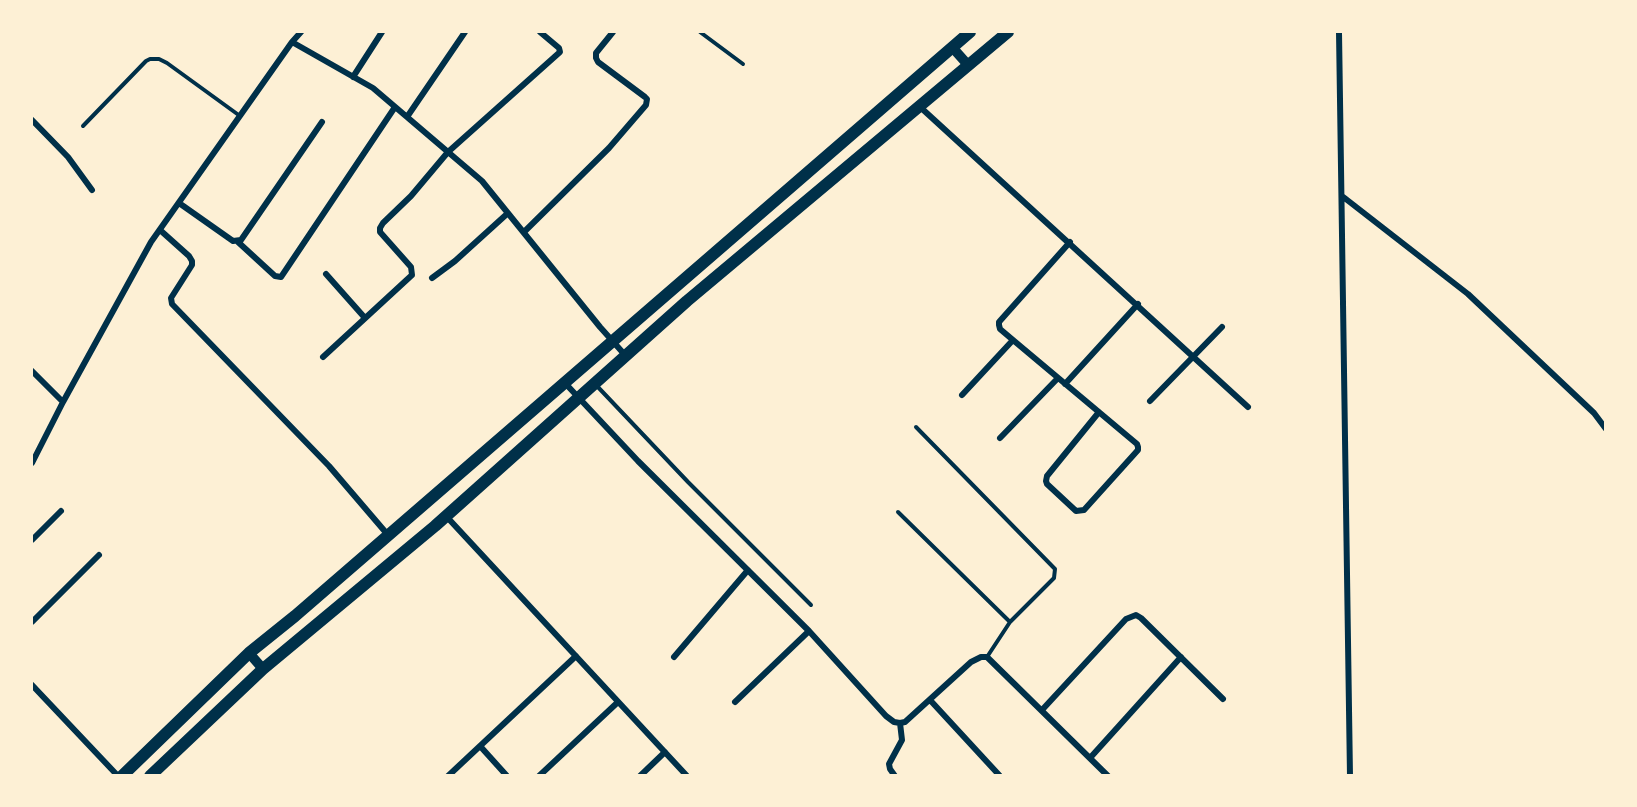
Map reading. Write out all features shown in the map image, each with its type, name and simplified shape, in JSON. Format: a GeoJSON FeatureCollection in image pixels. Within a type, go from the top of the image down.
{"type":"FeatureCollection","features":[{"type":"Feature","properties":{"kind":"main road"},"geometry":{"type":"LineString","coordinates":[[120,776],[249,653],[970,32]]}},
{"type":"Feature","properties":{"kind":"main road"},"geometry":{"type":"LineString","coordinates":[[150,776],[263,669],[446,516],[694,295],[1008,32]]}},
{"type":"Feature","properties":{"kind":"street"},"geometry":{"type":"LineString","coordinates":[[32,463],[151,242],[301,32]]}},
{"type":"Feature","properties":{"kind":"street"},"geometry":{"type":"LineString","coordinates":[[352,77],[382,32]]}},
{"type":"Feature","properties":{"kind":"street"},"geometry":{"type":"LineString","coordinates":[[407,117],[465,32]]}},
{"type":"Feature","properties":{"kind":"street"},"geometry":{"type":"LineString","coordinates":[[323,357],[412,275],[411,267],[380,232],[380,228],[448,152],[560,52],[559,48],[540,32]]}},
{"type":"Feature","properties":{"kind":"street"},"geometry":{"type":"LineString","coordinates":[[524,232],[609,148],[646,105],[645,97],[598,62],[596,58],[596,53],[613,32]]}},
{"type":"Feature","properties":{"kind":"street"},"geometry":{"type":"LineString","coordinates":[[1339,32],[1350,776]]}},
{"type":"Feature","properties":{"kind":"street"},"geometry":{"type":"LineString","coordinates":[[292,42],[373,88],[482,181],[626,356]]}},
{"type":"Feature","properties":{"kind":"street"},"geometry":{"type":"LineString","coordinates":[[952,47],[968,65]]}},
{"type":"Feature","properties":{"kind":"street"},"geometry":{"type":"LineString","coordinates":[[919,106],[1248,406]]}},
{"type":"Feature","properties":{"kind":"street"},"geometry":{"type":"LineString","coordinates":[[179,202],[233,241],[238,242],[275,276],[281,277],[395,107]]}},
{"type":"Feature","properties":{"kind":"street"},"geometry":{"type":"LineString","coordinates":[[32,120],[68,157],[92,190]]}},
{"type":"Feature","properties":{"kind":"street"},"geometry":{"type":"LineString","coordinates":[[238,242],[322,122]]}},
{"type":"Feature","properties":{"kind":"street"},"geometry":{"type":"LineString","coordinates":[[1342,196],[1468,294],[1594,413],[1605,429]]}},
{"type":"Feature","properties":{"kind":"street"},"geometry":{"type":"LineString","coordinates":[[432,278],[455,261],[508,213]]}},
{"type":"Feature","properties":{"kind":"street"},"geometry":{"type":"LineString","coordinates":[[160,230],[192,261],[192,265],[171,298],[172,304],[329,466],[388,535]]}},
{"type":"Feature","properties":{"kind":"street"},"geometry":{"type":"LineString","coordinates":[[1070,242],[999,322],[1000,328],[1013,340],[1065,384],[1099,412],[1137,444],[1138,450],[1084,510],[1076,511],[1047,484],[1046,480],[1099,412]]}},
{"type":"Feature","properties":{"kind":"street"},"geometry":{"type":"LineString","coordinates":[[326,274],[365,318]]}},
{"type":"Feature","properties":{"kind":"street"},"geometry":{"type":"LineString","coordinates":[[1065,384],[1138,304]]}},
{"type":"Feature","properties":{"kind":"street"},"geometry":{"type":"LineString","coordinates":[[1150,401],[1222,327]]}},
{"type":"Feature","properties":{"kind":"street"},"geometry":{"type":"LineString","coordinates":[[962,395],[1013,340]]}},
{"type":"Feature","properties":{"kind":"street"},"geometry":{"type":"LineString","coordinates":[[32,371],[63,402]]}},
{"type":"Feature","properties":{"kind":"street"},"geometry":{"type":"LineString","coordinates":[[1000,438],[1058,378]]}},
{"type":"Feature","properties":{"kind":"street"},"geometry":{"type":"LineString","coordinates":[[564,382],[638,461],[809,631],[886,716],[900,723]]}},
{"type":"Feature","properties":{"kind":"street"},"geometry":{"type":"LineString","coordinates":[[32,540],[61,511]]}},
{"type":"Feature","properties":{"kind":"street"},"geometry":{"type":"LineString","coordinates":[[446,516],[687,776]]}},
{"type":"Feature","properties":{"kind":"street"},"geometry":{"type":"LineString","coordinates":[[32,622],[99,555]]}},
{"type":"Feature","properties":{"kind":"street"},"geometry":{"type":"LineString","coordinates":[[674,657],[747,570]]}},
{"type":"Feature","properties":{"kind":"street"},"geometry":{"type":"LineString","coordinates":[[1042,710],[1132,615],[1141,618],[1223,699]]}},
{"type":"Feature","properties":{"kind":"street"},"geometry":{"type":"LineString","coordinates":[[735,702],[809,631]]}},
{"type":"Feature","properties":{"kind":"street"},"geometry":{"type":"LineString","coordinates":[[249,653],[263,669]]}},
{"type":"Feature","properties":{"kind":"street"},"geometry":{"type":"LineString","coordinates":[[448,776],[576,656]]}},
{"type":"Feature","properties":{"kind":"street"},"geometry":{"type":"LineString","coordinates":[[900,723],[909,719],[970,662],[987,657],[1108,776]]}},
{"type":"Feature","properties":{"kind":"street"},"geometry":{"type":"LineString","coordinates":[[1090,758],[1181,657]]}},
{"type":"Feature","properties":{"kind":"street"},"geometry":{"type":"LineString","coordinates":[[32,685],[120,776]]}},
{"type":"Feature","properties":{"kind":"street"},"geometry":{"type":"LineString","coordinates":[[930,700],[1000,776]]}},
{"type":"Feature","properties":{"kind":"street"},"geometry":{"type":"LineString","coordinates":[[539,776],[618,702]]}},
{"type":"Feature","properties":{"kind":"street"},"geometry":{"type":"LineString","coordinates":[[895,776],[889,764],[902,740],[900,723]]}},
{"type":"Feature","properties":{"kind":"street"},"geometry":{"type":"LineString","coordinates":[[480,746],[507,776]]}},
{"type":"Feature","properties":{"kind":"street"},"geometry":{"type":"LineString","coordinates":[[640,776],[665,752]]}},
{"type":"Feature","properties":{"kind":"lane"},"geometry":{"type":"LineString","coordinates":[[700,32],[743,64]]}},
{"type":"Feature","properties":{"kind":"lane"},"geometry":{"type":"LineString","coordinates":[[83,126],[150,59],[159,59],[167,63],[240,116]]}},
{"type":"Feature","properties":{"kind":"lane"},"geometry":{"type":"LineString","coordinates":[[595,384],[688,482],[811,605]]}},
{"type":"Feature","properties":{"kind":"lane"},"geometry":{"type":"LineString","coordinates":[[916,426],[1055,569],[1054,578],[1010,621],[987,657]]}},
{"type":"Feature","properties":{"kind":"lane"},"geometry":{"type":"LineString","coordinates":[[898,512],[1010,621]]}}]}
